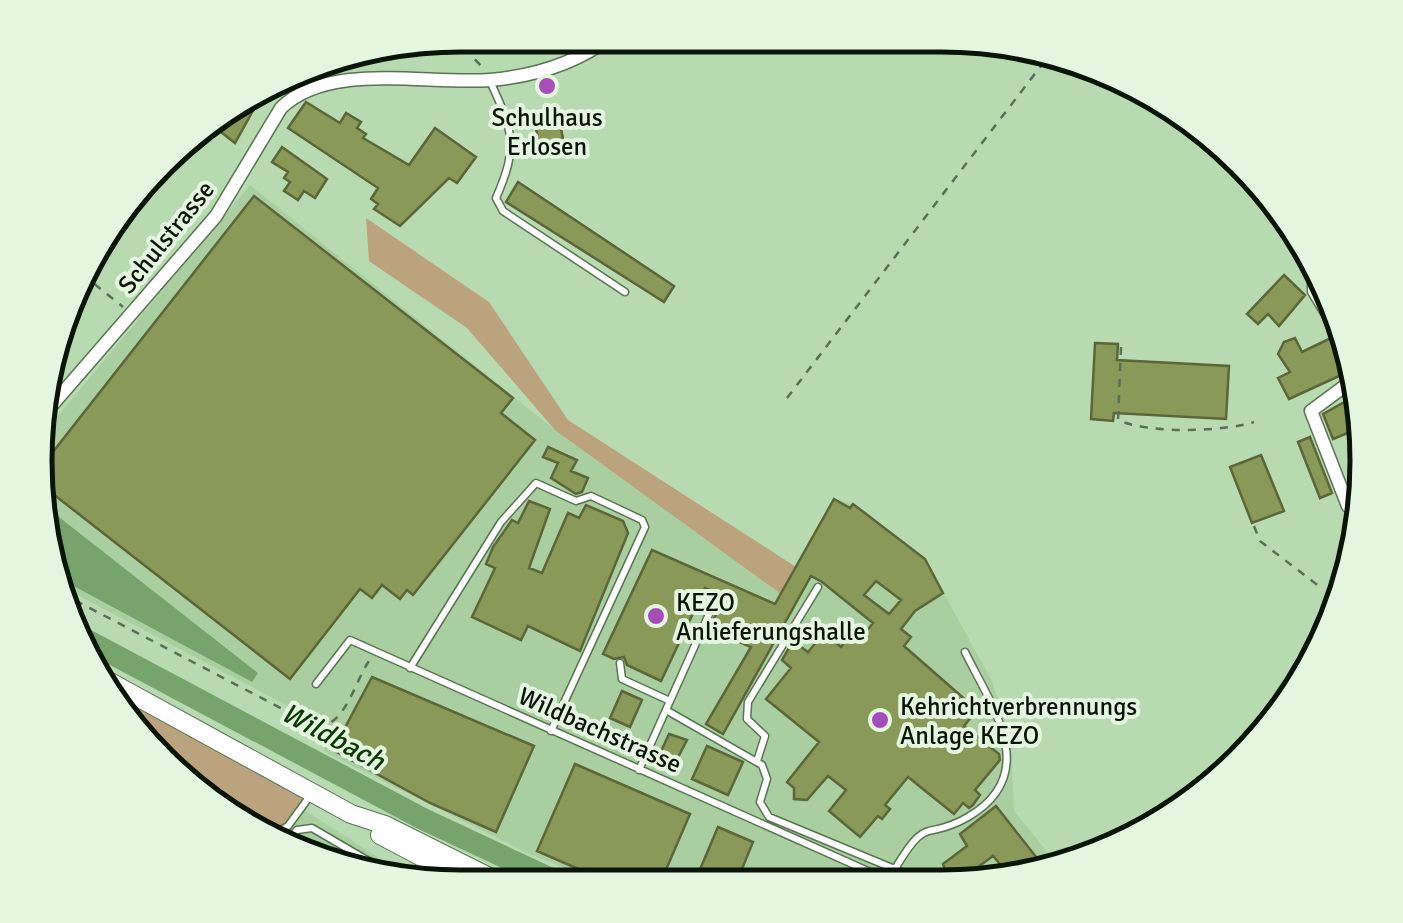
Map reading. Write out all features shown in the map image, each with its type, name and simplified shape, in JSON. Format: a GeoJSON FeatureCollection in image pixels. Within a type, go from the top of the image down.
{"type":"FeatureCollection","features":[{"type":"Feature","properties":{"kind":"main road"},"geometry":{"type":"LineString","coordinates":[[119,686],[447,870]]}},
{"type":"Feature","properties":{"kind":"main road"},"geometry":{"type":"LineString","coordinates":[[352,814],[385,825],[475,870]]}},
{"type":"Feature","properties":{"kind":"street","name":"Schulstrasse"},"geometry":{"type":"LineString","coordinates":[[57,399],[216,216],[281,108],[295,94],[331,81],[490,80],[545,71],[592,52]]}},
{"type":"Feature","properties":{"kind":"street"},"geometry":{"type":"LineString","coordinates":[[1344,387],[1311,411],[1348,506]]}},
{"type":"Feature","properties":{"kind":"lane"},"geometry":{"type":"LineString","coordinates":[[490,80],[513,140],[510,167],[496,198],[503,211],[626,292]]}},
{"type":"Feature","properties":{"kind":"lane"},"geometry":{"type":"LineString","coordinates":[[410,668],[501,522],[536,483],[576,501],[591,496],[642,520],[645,527],[551,730]]}},
{"type":"Feature","properties":{"kind":"lane"},"geometry":{"type":"LineString","coordinates":[[758,762],[765,736],[747,719],[748,702],[818,587]]}},
{"type":"Feature","properties":{"kind":"lane"},"geometry":{"type":"LineString","coordinates":[[639,770],[714,603]]}},
{"type":"Feature","properties":{"kind":"lane","name":"Wildbachstrasse"},"geometry":{"type":"LineString","coordinates":[[316,684],[350,640],[864,870]]}},
{"type":"Feature","properties":{"kind":"lane"},"geometry":{"type":"LineString","coordinates":[[895,868],[914,836],[970,815],[998,789],[1007,768],[1001,727],[965,652]]}},
{"type":"Feature","properties":{"kind":"lane"},"geometry":{"type":"LineString","coordinates":[[620,663],[622,678],[758,762],[767,774],[760,802],[769,816],[899,870]]}},
{"type":"Feature","properties":{"kind":"lane"},"geometry":{"type":"LineString","coordinates":[[283,829],[312,793]]}},
{"type":"Feature","properties":{"kind":"lane"},"geometry":{"type":"LineString","coordinates":[[294,834],[312,828],[365,859]]}},
{"type":"Feature","properties":{"kind":"path"},"geometry":{"type":"LineString","coordinates":[[466,52],[490,80]]}},
{"type":"Feature","properties":{"kind":"path"},"geometry":{"type":"LineString","coordinates":[[787,398],[1042,65]]}},
{"type":"Feature","properties":{"kind":"path"},"geometry":{"type":"LineString","coordinates":[[94,283],[132,314]]}},
{"type":"Feature","properties":{"kind":"path"},"geometry":{"type":"LineString","coordinates":[[1121,347],[1118,420],[1182,428],[1234,428],[1254,422]]}},
{"type":"Feature","properties":{"kind":"path"},"geometry":{"type":"LineString","coordinates":[[1254,526],[1260,541],[1320,587]]}},
{"type":"Feature","properties":{"kind":"path"},"geometry":{"type":"LineString","coordinates":[[77,601],[320,727],[335,722],[366,664],[381,654]]}},
{"type":"Feature","properties":{"kind":"shaded area"},"geometry":{"type":"Polygon","coordinates":[[[250,185],[555,430],[780,593],[834,499],[853,504],[925,559],[992,681],[1011,743],[1014,811],[1050,856],[968,870],[569,870],[525,852],[323,751],[334,730],[74,594],[56,515],[52,462],[55,420],[250,185]]]}},
{"type":"Feature","properties":{"kind":"shaded area"},"geometry":{"type":"Polygon","coordinates":[[[366,218],[489,302],[568,420],[796,567],[781,594],[555,430],[467,328],[369,261],[366,218]]]}},
{"type":"Feature","properties":{"kind":"shaded area"},"geometry":{"type":"Polygon","coordinates":[[[56,515],[258,673],[252,682],[72,585],[56,515]]]}},
{"type":"Feature","properties":{"kind":"shaded area"},"geometry":{"type":"Polygon","coordinates":[[[122,690],[312,793],[283,829],[257,816],[172,751],[122,690]]]}},
{"type":"Feature","properties":{"kind":"shaded area"},"geometry":{"type":"Polygon","coordinates":[[[304,810],[388,864],[330,849],[289,830],[304,810]]]}},
{"type":"Feature","properties":{"kind":"building"},"geometry":{"type":"Polygon","coordinates":[[[306,102],[340,123],[346,113],[361,122],[357,128],[366,134],[363,138],[409,165],[435,128],[476,157],[457,183],[449,178],[400,226],[374,209],[378,204],[371,199],[378,188],[288,128],[306,102]]]}},
{"type":"Feature","properties":{"kind":"building"},"geometry":{"type":"Polygon","coordinates":[[[254,109],[235,143],[220,131],[254,109]]]}},
{"type":"Feature","properties":{"kind":"building"},"geometry":{"type":"Polygon","coordinates":[[[560,123],[564,144],[539,148],[536,127],[560,123]]]}},
{"type":"Feature","properties":{"kind":"building"},"geometry":{"type":"Polygon","coordinates":[[[282,147],[327,179],[315,198],[304,191],[298,200],[284,191],[290,182],[284,178],[288,172],[272,162],[282,147]]]}},
{"type":"Feature","properties":{"kind":"building"},"geometry":{"type":"Polygon","coordinates":[[[518,182],[674,286],[664,302],[506,202],[518,182]]]}},
{"type":"Feature","properties":{"kind":"building"},"geometry":{"type":"Polygon","coordinates":[[[254,196],[513,398],[501,413],[535,440],[413,595],[407,590],[400,599],[382,585],[372,598],[360,589],[290,679],[54,494],[52,453],[254,196]]]}},
{"type":"Feature","properties":{"kind":"building"},"geometry":{"type":"Polygon","coordinates":[[[1284,275],[1305,295],[1279,326],[1268,314],[1258,324],[1247,314],[1284,275]]]}},
{"type":"Feature","properties":{"kind":"building"},"geometry":{"type":"Polygon","coordinates":[[[1295,338],[1302,352],[1331,338],[1341,375],[1289,399],[1278,378],[1290,372],[1278,354],[1284,342],[1295,338]]]}},
{"type":"Feature","properties":{"kind":"building"},"geometry":{"type":"Polygon","coordinates":[[[1095,343],[1118,344],[1117,360],[1229,366],[1226,419],[1114,413],[1113,421],[1091,419],[1095,343]]]}},
{"type":"Feature","properties":{"kind":"building"},"geometry":{"type":"Polygon","coordinates":[[[1346,401],[1350,432],[1333,439],[1323,414],[1346,401]]]}},
{"type":"Feature","properties":{"kind":"building"},"geometry":{"type":"Polygon","coordinates":[[[1310,437],[1332,493],[1320,498],[1298,442],[1310,437]]]}},
{"type":"Feature","properties":{"kind":"building"},"geometry":{"type":"Polygon","coordinates":[[[548,447],[577,460],[571,471],[588,478],[582,492],[576,494],[551,478],[558,463],[543,457],[548,447]]]}},
{"type":"Feature","properties":{"kind":"building"},"geometry":{"type":"Polygon","coordinates":[[[1261,455],[1284,511],[1252,523],[1230,467],[1261,455]]]}},
{"type":"Feature","properties":{"kind":"building"},"geometry":{"type":"Polygon","coordinates":[[[834,499],[850,508],[853,504],[925,559],[943,593],[915,611],[901,629],[911,637],[904,646],[977,710],[964,726],[999,754],[1000,760],[975,790],[980,795],[973,805],[969,808],[963,803],[954,814],[908,777],[885,805],[890,809],[882,819],[878,816],[860,837],[829,811],[846,790],[828,776],[807,800],[794,799],[794,788],[787,782],[819,742],[766,699],[791,668],[782,660],[793,641],[808,652],[824,633],[841,647],[850,635],[858,642],[873,623],[811,576],[723,734],[706,724],[751,647],[710,629],[723,595],[705,588],[661,681],[627,665],[624,657],[614,659],[603,654],[652,550],[775,604],[834,499]],[[876,581],[864,595],[889,614],[901,600],[876,581]]]}},
{"type":"Feature","properties":{"kind":"building"},"geometry":{"type":"Polygon","coordinates":[[[529,501],[550,509],[529,568],[542,573],[568,513],[579,518],[586,505],[623,521],[628,533],[580,651],[528,626],[521,640],[472,617],[495,568],[486,564],[493,547],[512,520],[518,523],[529,501]]]}},
{"type":"Feature","properties":{"kind":"building"},"geometry":{"type":"Polygon","coordinates":[[[372,677],[534,746],[496,832],[430,803],[333,750],[372,677]]]}},
{"type":"Feature","properties":{"kind":"building"},"geometry":{"type":"Polygon","coordinates":[[[622,691],[642,700],[630,727],[610,718],[622,691]]]}},
{"type":"Feature","properties":{"kind":"building"},"geometry":{"type":"Polygon","coordinates":[[[669,734],[687,740],[672,769],[656,762],[669,734]]]}},
{"type":"Feature","properties":{"kind":"building"},"geometry":{"type":"Polygon","coordinates":[[[707,746],[743,762],[728,795],[692,779],[707,746]]]}},
{"type":"Feature","properties":{"kind":"building"},"geometry":{"type":"Polygon","coordinates":[[[575,764],[690,814],[666,870],[581,870],[537,851],[575,764]]]}},
{"type":"Feature","properties":{"kind":"building"},"geometry":{"type":"Polygon","coordinates":[[[996,806],[1038,859],[1002,866],[993,856],[975,869],[945,870],[943,864],[967,846],[960,834],[996,806]]]}},
{"type":"Feature","properties":{"kind":"building"},"geometry":{"type":"Polygon","coordinates":[[[718,827],[753,842],[742,870],[700,870],[718,827]]]}},
{"type":"Feature","properties":{"kind":"waterway","name":"Wildbach"},"geometry":{"type":"LineString","coordinates":[[97,646],[423,819],[532,870]]}},
{"type":"Feature","properties":{"kind":"place","name":"Schulhaus Erlosen"},"geometry":{"type":"Point","coordinates":[547,86]}},
{"type":"Feature","properties":{"kind":"place","name":"KEZO Anlieferungshalle"},"geometry":{"type":"Point","coordinates":[656,616]}},
{"type":"Feature","properties":{"kind":"place","name":"Kehrichtverbrennungs Anlage KEZO"},"geometry":{"type":"Point","coordinates":[880,720]}}]}
